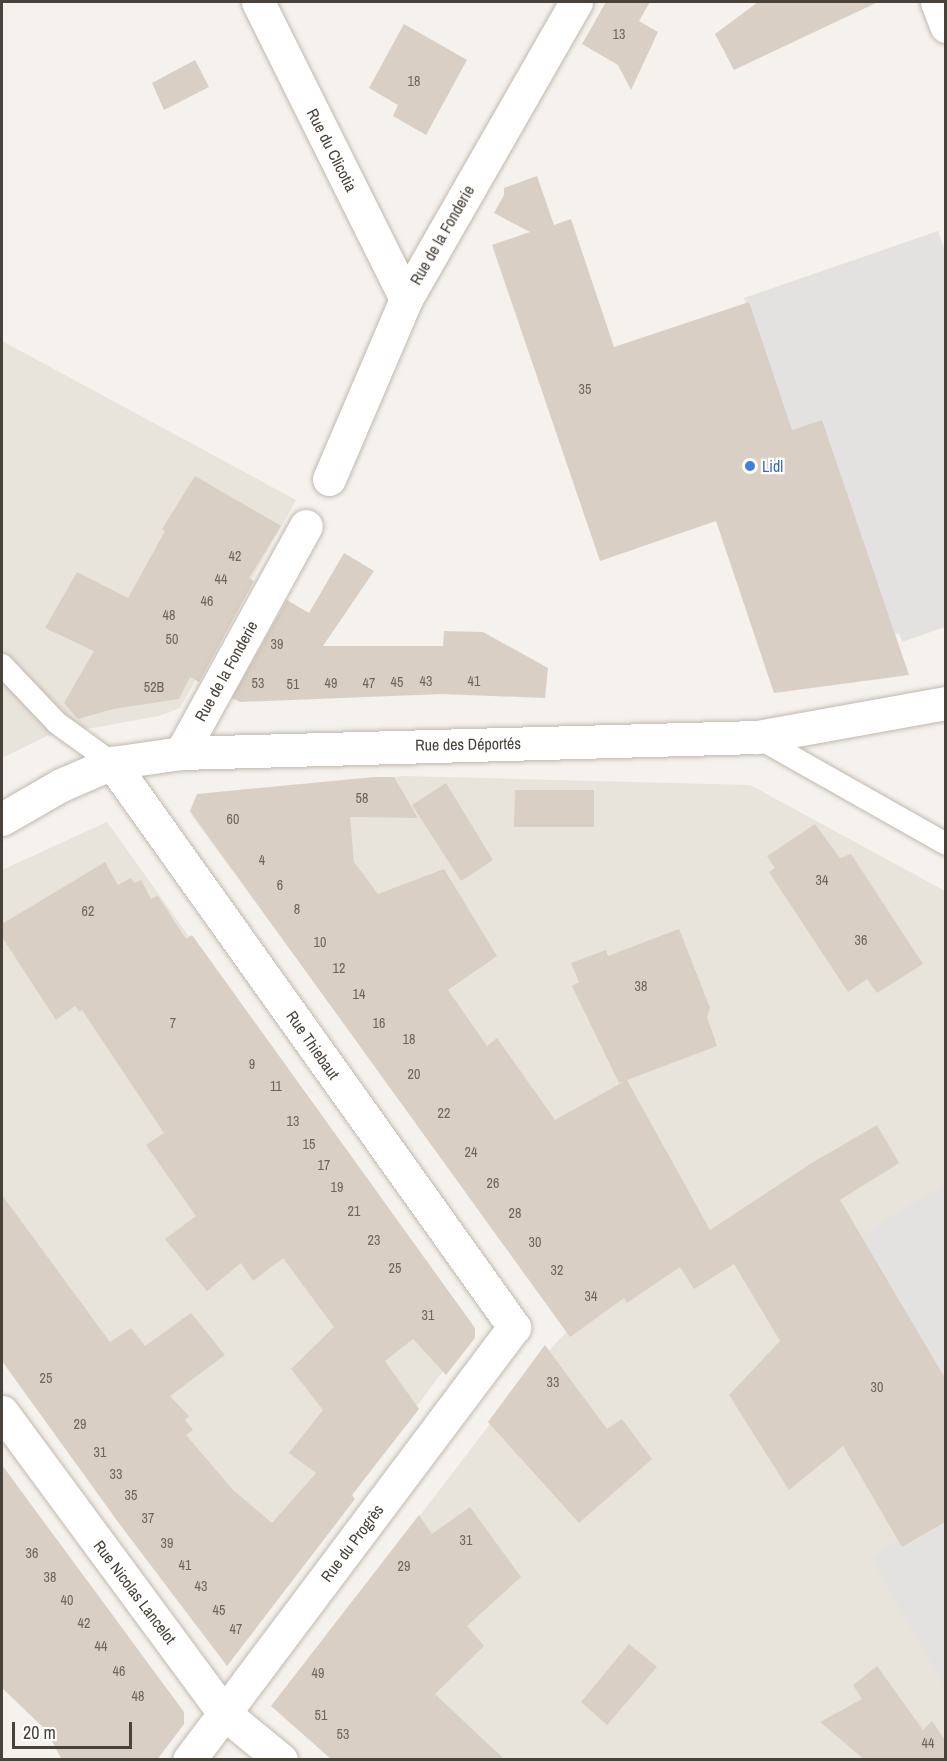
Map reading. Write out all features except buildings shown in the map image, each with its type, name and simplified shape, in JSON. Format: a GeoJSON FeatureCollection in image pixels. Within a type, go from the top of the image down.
{"type":"FeatureCollection","features":[{"type":"Feature","properties":{"kind":"street","name":"Rue du Clicotia"},"geometry":{"type":"LineString","coordinates":[[258,2],[406,298]]}},
{"type":"Feature","properties":{"kind":"street","name":"Rue de la Fonderie"},"geometry":{"type":"LineString","coordinates":[[329,479],[406,298],[576,2]]}},
{"type":"Feature","properties":{"kind":"street"},"geometry":{"type":"LineString","coordinates":[[938,2],[945,26]]}},
{"type":"Feature","properties":{"kind":"street","name":"Rue de la Fonderie"},"geometry":{"type":"LineString","coordinates":[[181,753],[306,526]]}},
{"type":"Feature","properties":{"kind":"street","name":"Rue des Déportés"},"geometry":{"type":"LineString","coordinates":[[2,819],[61,785],[112,763],[181,753],[758,737],[945,703]]}},
{"type":"Feature","properties":{"kind":"street","name":"Rue Thiebaut"},"geometry":{"type":"LineString","coordinates":[[112,763],[514,1327]]}},
{"type":"Feature","properties":{"kind":"street","name":"Rue du Progrès"},"geometry":{"type":"LineString","coordinates":[[189,1760],[514,1327]]}},
{"type":"Feature","properties":{"kind":"street","name":"Rue Nicolas Lancelot"},"geometry":{"type":"LineString","coordinates":[[2,1412],[224,1713],[281,1760]]}},
{"type":"Feature","properties":{"kind":"lane"},"geometry":{"type":"LineString","coordinates":[[2,665],[57,723],[112,763]]}},
{"type":"Feature","properties":{"kind":"lane"},"geometry":{"type":"LineString","coordinates":[[758,737],[945,844]]}},
{"type":"Feature","properties":{"kind":"shaded area"},"geometry":{"type":"Polygon","coordinates":[[[938,231],[946,254],[945,627],[902,642],[899,633],[865,644],[744,298],[938,231]]]}},
{"type":"Feature","properties":{"kind":"shaded area"},"geometry":{"type":"Polygon","coordinates":[[[2,341],[296,500],[180,708],[159,716],[47,736],[2,758],[2,341]]]}},
{"type":"Feature","properties":{"kind":"shaded area"},"geometry":{"type":"Polygon","coordinates":[[[403,776],[750,785],[945,891],[945,1759],[338,1759],[274,1706],[533,1368],[568,1330],[190,813],[201,796],[403,776]]]}},
{"type":"Feature","properties":{"kind":"shaded area"},"geometry":{"type":"Polygon","coordinates":[[[107,822],[472,1332],[230,1658],[2,1353],[2,870],[107,822]]]}},
{"type":"Feature","properties":{"kind":"shaded area"},"geometry":{"type":"Polygon","coordinates":[[[945,1184],[945,1377],[861,1236],[945,1184]]]}},
{"type":"Feature","properties":{"kind":"shaded area"},"geometry":{"type":"Polygon","coordinates":[[[945,1509],[945,1687],[871,1558],[945,1509]]]}},
{"type":"Feature","properties":{"kind":"place","name":"Lidl"},"geometry":{"type":"Point","coordinates":[750,466]}}]}
